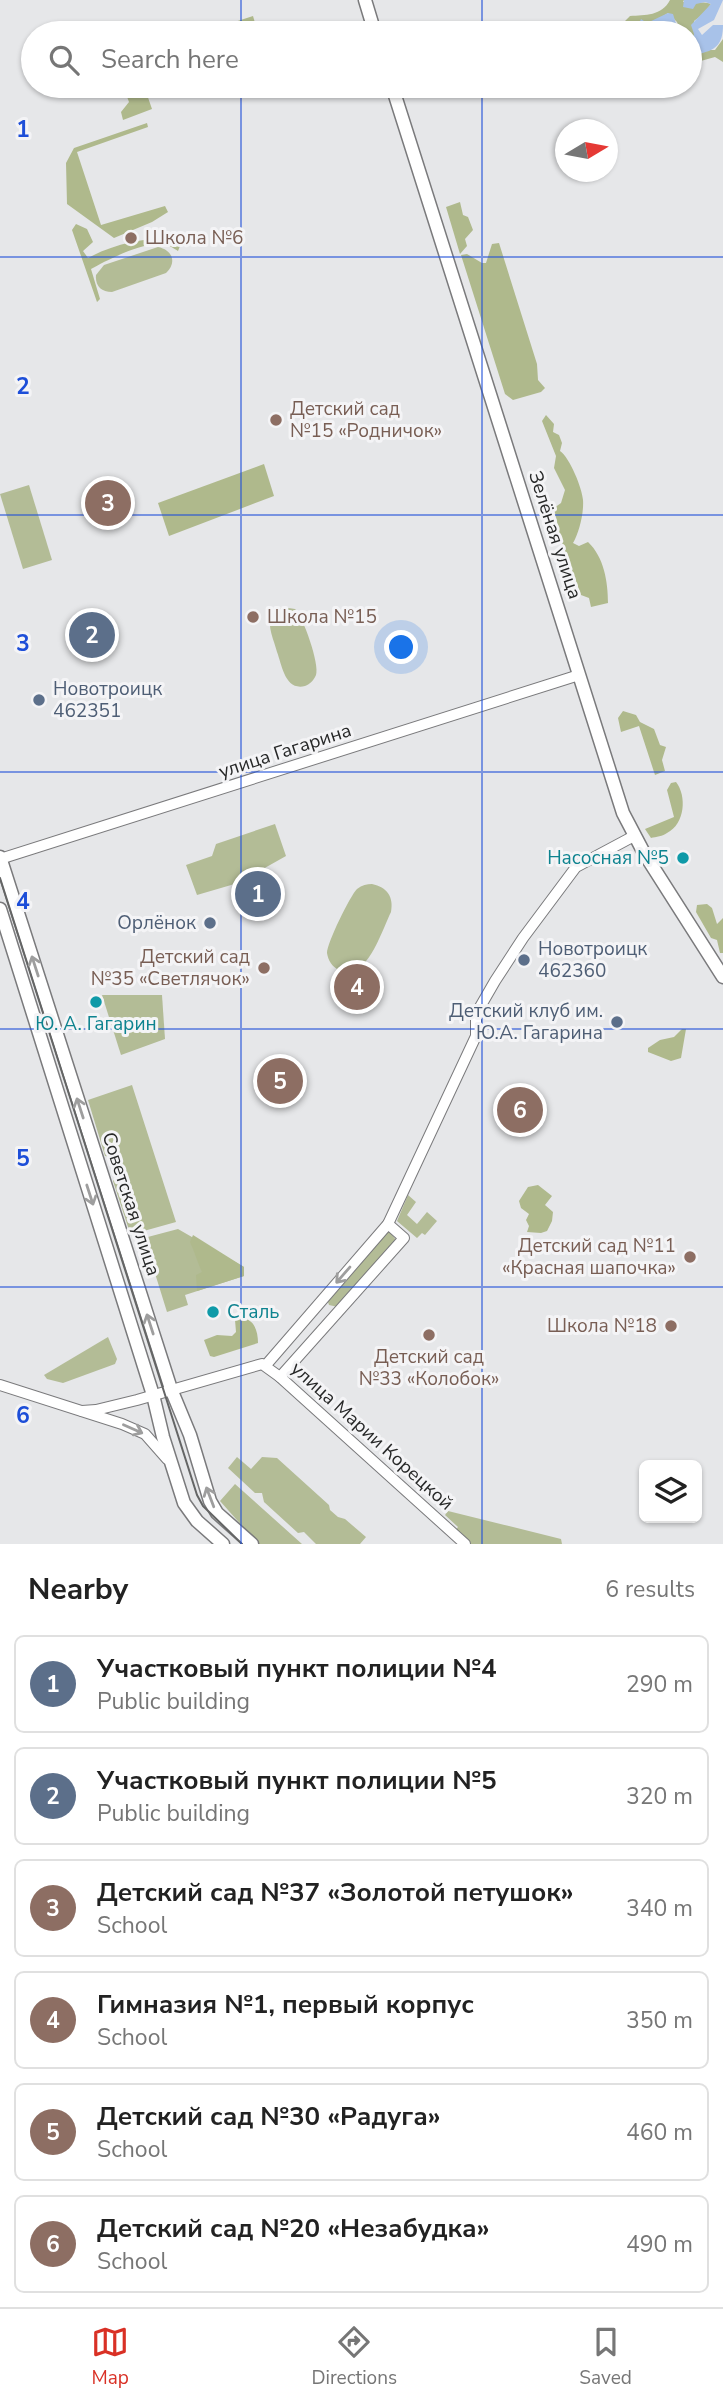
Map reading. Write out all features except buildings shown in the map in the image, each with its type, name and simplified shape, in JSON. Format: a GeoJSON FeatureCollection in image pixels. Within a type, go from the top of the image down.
{"type":"FeatureCollection","features":[{"type":"Feature","properties":{"kind":"main road"},"geometry":{"type":"LineString","coordinates":[[365,0],[371,21]]}},
{"type":"Feature","properties":{"kind":"main road","name":"Зелёная улица"},"geometry":{"type":"LineString","coordinates":[[396,98],[623,813],[634,836],[723,977]]}},
{"type":"Feature","properties":{"kind":"main road","name":"Советская улица"},"geometry":{"type":"LineString","coordinates":[[0,859],[171,1389],[190,1435],[210,1501],[217,1513],[252,1544]]}},
{"type":"Feature","properties":{"kind":"main road","name":"Советская улица"},"geometry":{"type":"LineString","coordinates":[[0,909],[188,1512],[223,1544]]}},
{"type":"Feature","properties":{"kind":"street","name":"улица Гагарина"},"geometry":{"type":"LineString","coordinates":[[0,859],[579,675]]}},
{"type":"Feature","properties":{"kind":"street"},"geometry":{"type":"LineString","coordinates":[[266,1365],[388,1224],[476,1036],[476,1014],[523,938],[576,867],[634,836]]}},
{"type":"Feature","properties":{"kind":"street"},"geometry":{"type":"LineString","coordinates":[[279,1377],[404,1238],[388,1224]]}},
{"type":"Feature","properties":{"kind":"street","name":"улица Марии Корецкой"},"geometry":{"type":"LineString","coordinates":[[82,1411],[96,1410],[153,1395],[254,1365],[266,1365],[465,1544]]}},
{"type":"Feature","properties":{"kind":"street"},"geometry":{"type":"LineString","coordinates":[[0,1385],[145,1434],[172,1465]]}},
{"type":"Feature","properties":{"kind":"green space"},"geometry":{"type":"Polygon","coordinates":[[[670,0],[711,4],[694,21],[676,21],[668,13],[656,21],[625,21],[630,16],[658,12],[670,0]]]}},
{"type":"Feature","properties":{"kind":"green space"},"geometry":{"type":"Polygon","coordinates":[[[253,16],[254,21],[238,21],[253,16]]]}},
{"type":"Feature","properties":{"kind":"green space"},"geometry":{"type":"Polygon","coordinates":[[[723,39],[723,62],[715,57],[702,61],[702,50],[715,50],[723,39]]]}},
{"type":"Feature","properties":{"kind":"green space"},"geometry":{"type":"Polygon","coordinates":[[[128,98],[148,98],[152,109],[123,120],[121,112],[129,102],[128,98]]]}},
{"type":"Feature","properties":{"kind":"green space"},"geometry":{"type":"Polygon","coordinates":[[[147,123],[148,127],[77,152],[101,225],[165,206],[168,212],[114,238],[67,204],[66,163],[74,148],[147,123]]]}},
{"type":"Feature","properties":{"kind":"green space"},"geometry":{"type":"Polygon","coordinates":[[[460,202],[463,215],[468,217],[473,230],[465,239],[467,246],[460,254],[446,207],[460,202]]]}},
{"type":"Feature","properties":{"kind":"green space"},"geometry":{"type":"Polygon","coordinates":[[[76,224],[87,229],[93,242],[83,251],[88,258],[118,246],[150,239],[172,238],[180,246],[178,251],[164,244],[145,246],[91,269],[100,299],[97,302],[72,230],[76,224]]]}},
{"type":"Feature","properties":{"kind":"green space"},"geometry":{"type":"Polygon","coordinates":[[[499,243],[537,364],[538,380],[545,388],[541,392],[513,400],[505,394],[461,255],[467,254],[486,263],[492,244],[499,243]]]}},
{"type":"Feature","properties":{"kind":"green space"},"geometry":{"type":"Polygon","coordinates":[[[158,247],[172,257],[172,265],[166,273],[112,292],[100,288],[96,275],[104,265],[158,247]]]}},
{"type":"Feature","properties":{"kind":"green space"},"geometry":{"type":"Polygon","coordinates":[[[546,415],[554,424],[553,432],[559,435],[562,443],[560,451],[571,466],[582,495],[582,517],[573,543],[579,546],[588,542],[598,555],[606,578],[608,603],[591,607],[589,598],[581,595],[561,540],[554,508],[561,503],[565,490],[554,468],[556,456],[542,421],[546,415]]]}},
{"type":"Feature","properties":{"kind":"green space"},"geometry":{"type":"Polygon","coordinates":[[[264,464],[274,496],[169,536],[158,503],[264,464]]]}},
{"type":"Feature","properties":{"kind":"green space"},"geometry":{"type":"Polygon","coordinates":[[[29,485],[52,560],[23,569],[0,494],[29,485]]]}},
{"type":"Feature","properties":{"kind":"green space"},"geometry":{"type":"Polygon","coordinates":[[[282,607],[295,609],[298,613],[313,652],[316,675],[312,682],[305,686],[298,687],[289,681],[273,638],[271,615],[282,607]]]}},
{"type":"Feature","properties":{"kind":"green space"},"geometry":{"type":"Polygon","coordinates":[[[623,711],[636,715],[640,722],[654,729],[660,745],[666,747],[662,760],[665,771],[655,775],[639,726],[621,732],[618,718],[623,711]]]}},
{"type":"Feature","properties":{"kind":"green space"},"geometry":{"type":"Polygon","coordinates":[[[676,782],[683,802],[681,817],[673,829],[664,835],[651,838],[645,829],[674,817],[667,790],[671,783],[676,782]]]}},
{"type":"Feature","properties":{"kind":"green space"},"geometry":{"type":"Polygon","coordinates":[[[275,824],[286,856],[238,883],[197,895],[186,865],[212,856],[216,844],[275,824]]]}},
{"type":"Feature","properties":{"kind":"green space"},"geometry":{"type":"Polygon","coordinates":[[[372,884],[388,894],[391,912],[365,963],[349,972],[339,970],[329,961],[327,953],[331,940],[354,893],[361,887],[372,884]]]}},
{"type":"Feature","properties":{"kind":"green space"},"geometry":{"type":"Polygon","coordinates":[[[707,904],[712,908],[717,924],[723,918],[723,953],[720,953],[717,940],[711,938],[696,912],[697,905],[707,904]]]}},
{"type":"Feature","properties":{"kind":"green space"},"geometry":{"type":"Polygon","coordinates":[[[102,995],[162,995],[165,1039],[121,1055],[102,995]]]}},
{"type":"Feature","properties":{"kind":"green space"},"geometry":{"type":"Polygon","coordinates":[[[682,1029],[686,1029],[681,1058],[671,1061],[648,1052],[648,1048],[660,1040],[674,1037],[682,1029]]]}},
{"type":"Feature","properties":{"kind":"green space"},"geometry":{"type":"Polygon","coordinates":[[[132,1085],[176,1222],[133,1234],[130,1233],[113,1181],[118,1175],[113,1157],[105,1156],[88,1100],[132,1085]]]}},
{"type":"Feature","properties":{"kind":"green space"},"geometry":{"type":"Polygon","coordinates":[[[538,1185],[552,1196],[545,1205],[553,1212],[552,1221],[547,1231],[527,1232],[529,1226],[526,1220],[529,1214],[521,1208],[519,1201],[528,1187],[538,1185]]]}},
{"type":"Feature","properties":{"kind":"green space"},"geometry":{"type":"Polygon","coordinates":[[[408,1195],[416,1202],[407,1215],[417,1224],[427,1212],[437,1221],[425,1235],[422,1233],[417,1238],[397,1221],[408,1195]]]}},
{"type":"Feature","properties":{"kind":"green space"},"geometry":{"type":"Polygon","coordinates":[[[178,1229],[244,1267],[244,1276],[185,1295],[188,1305],[167,1312],[144,1238],[178,1229]]]}},
{"type":"Feature","properties":{"kind":"green space"},"geometry":{"type":"Polygon","coordinates":[[[389,1231],[396,1240],[338,1307],[329,1305],[327,1299],[384,1232],[389,1231]]]}},
{"type":"Feature","properties":{"kind":"green space"},"geometry":{"type":"Polygon","coordinates":[[[193,1235],[244,1267],[244,1276],[197,1291],[196,1275],[202,1272],[190,1242],[193,1235]]]}},
{"type":"Feature","properties":{"kind":"green space"},"geometry":{"type":"Polygon","coordinates":[[[239,1318],[252,1322],[258,1343],[210,1356],[204,1340],[217,1335],[232,1336],[236,1332],[235,1320],[239,1318]]]}},
{"type":"Feature","properties":{"kind":"green space"},"geometry":{"type":"Polygon","coordinates":[[[108,1337],[117,1359],[115,1364],[63,1383],[47,1379],[44,1375],[108,1337]]]}},
{"type":"Feature","properties":{"kind":"green space"},"geometry":{"type":"Polygon","coordinates":[[[237,1457],[251,1469],[262,1457],[277,1458],[329,1505],[330,1510],[366,1537],[360,1544],[316,1544],[304,1532],[298,1533],[264,1502],[262,1493],[255,1493],[228,1468],[237,1457]]]}},
{"type":"Feature","properties":{"kind":"green space"},"geometry":{"type":"Polygon","coordinates":[[[235,1484],[302,1544],[257,1544],[242,1531],[244,1528],[220,1501],[235,1484]]]}},
{"type":"Feature","properties":{"kind":"green space"},"geometry":{"type":"Polygon","coordinates":[[[448,1511],[561,1539],[562,1544],[468,1544],[454,1532],[458,1527],[445,1515],[448,1511]]]}},
{"type":"Feature","properties":{"kind":"water"},"geometry":{"type":"Polygon","coordinates":[[[684,0],[723,0],[714,20],[702,27],[702,21],[695,21],[711,4],[696,4],[693,9],[683,7],[684,0]]]}},
{"type":"Feature","properties":{"kind":"water"},"geometry":{"type":"Polygon","coordinates":[[[668,13],[673,14],[675,21],[651,21],[668,13]]]}},
{"type":"Feature","properties":{"kind":"water"},"geometry":{"type":"Polygon","coordinates":[[[713,25],[723,25],[720,42],[702,53],[702,35],[713,25]]]}},
{"type":"Feature","properties":{"kind":"tram line"},"geometry":{"type":"LineString","coordinates":[[0,878],[197,1495],[203,1506],[242,1544]]}},
{"type":"Feature","properties":{"kind":"place","name":"Школа №6"},"geometry":{"type":"Point","coordinates":[131,238]}},
{"type":"Feature","properties":{"kind":"place","name":"Детский сад №15 «Родничок»"},"geometry":{"type":"Point","coordinates":[276,420]}},
{"type":"Feature","properties":{"kind":"place","name":"Детский сад №37 «Золотой петушок»"},"geometry":{"type":"Point","coordinates":[108,503]}},
{"type":"Feature","properties":{"kind":"place","name":"Школа №15"},"geometry":{"type":"Point","coordinates":[253,617]}},
{"type":"Feature","properties":{"kind":"place","name":"Участковый пункт полиции №5"},"geometry":{"type":"Point","coordinates":[92,635]}},
{"type":"Feature","properties":{"kind":"place","name":"Новотроицк 462351"},"geometry":{"type":"Point","coordinates":[39,700]}},
{"type":"Feature","properties":{"kind":"place","name":"Насосная №5"},"geometry":{"type":"Point","coordinates":[683,858]}},
{"type":"Feature","properties":{"kind":"place","name":"Участковый пункт полиции №4"},"geometry":{"type":"Point","coordinates":[258,894]}},
{"type":"Feature","properties":{"kind":"place","name":"Орлёнок"},"geometry":{"type":"Point","coordinates":[210,923]}},
{"type":"Feature","properties":{"kind":"place","name":"Новотроицк 462360"},"geometry":{"type":"Point","coordinates":[524,960]}},
{"type":"Feature","properties":{"kind":"place","name":"Детский сад №35 «Светлячок»"},"geometry":{"type":"Point","coordinates":[264,968]}},
{"type":"Feature","properties":{"kind":"place","name":"Гимназия №1, первый корпус"},"geometry":{"type":"Point","coordinates":[357,987]}},
{"type":"Feature","properties":{"kind":"place","name":"Ю. А. Гагарин"},"geometry":{"type":"Point","coordinates":[96,1002]}},
{"type":"Feature","properties":{"kind":"place","name":"Детский клуб им. Ю.А. Гагарина"},"geometry":{"type":"Point","coordinates":[617,1022]}},
{"type":"Feature","properties":{"kind":"place","name":"Детский сад №30 «Радуга»"},"geometry":{"type":"Point","coordinates":[280,1081]}},
{"type":"Feature","properties":{"kind":"place","name":"Детский сад №20 «Незабудка»"},"geometry":{"type":"Point","coordinates":[520,1110]}},
{"type":"Feature","properties":{"kind":"place","name":"Детский сад №11 «Красная шапочка»"},"geometry":{"type":"Point","coordinates":[690,1257]}},
{"type":"Feature","properties":{"kind":"place","name":"Сталь"},"geometry":{"type":"Point","coordinates":[213,1312]}},
{"type":"Feature","properties":{"kind":"place","name":"Школа №18"},"geometry":{"type":"Point","coordinates":[671,1326]}},
{"type":"Feature","properties":{"kind":"place","name":"Детский сад №33 «Колобок»"},"geometry":{"type":"Point","coordinates":[429,1335]}}]}
